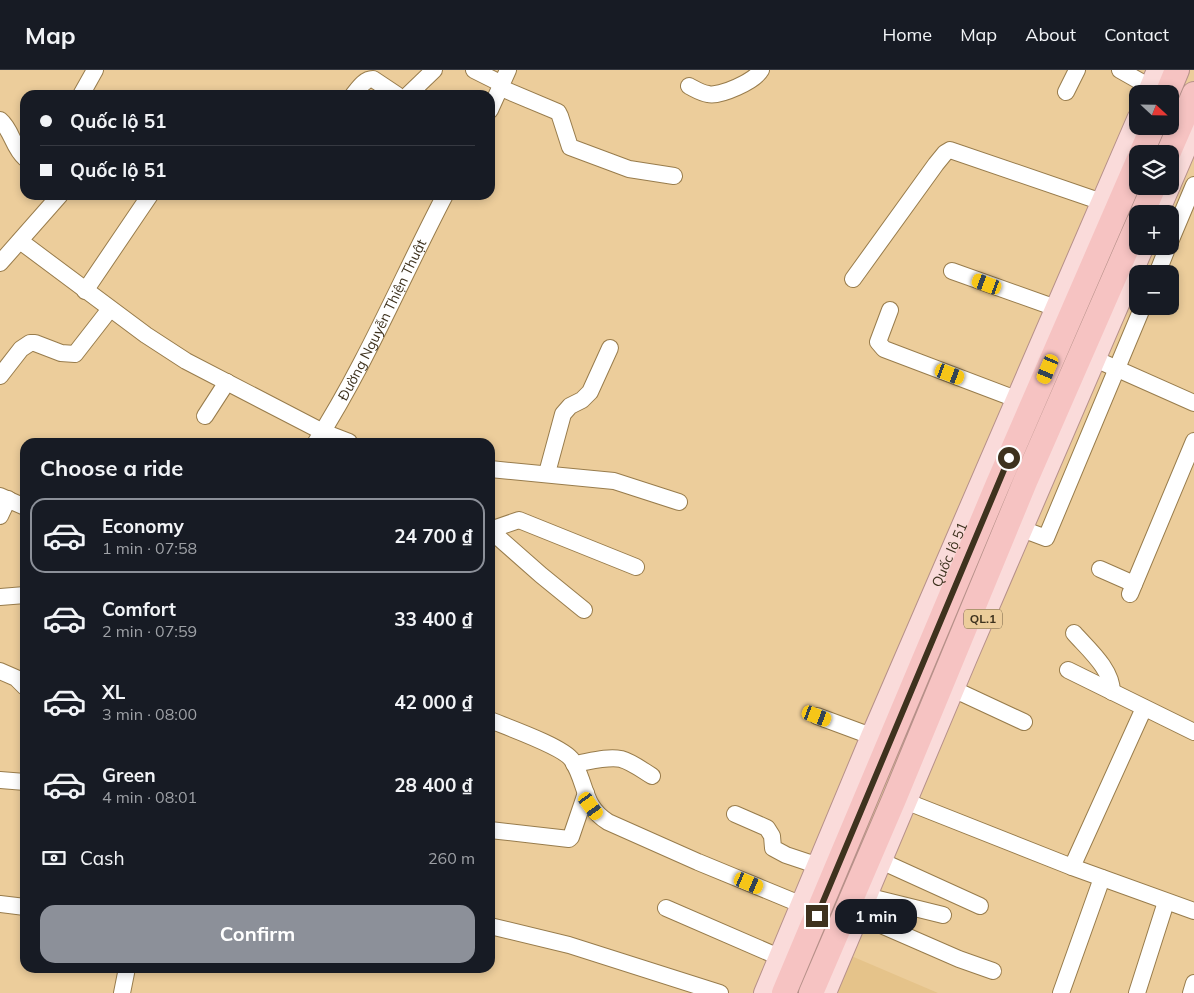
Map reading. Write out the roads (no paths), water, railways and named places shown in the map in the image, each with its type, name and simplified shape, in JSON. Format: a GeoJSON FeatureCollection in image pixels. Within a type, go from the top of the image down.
{"type":"FeatureCollection","features":[{"type":"Feature","properties":{"kind":"highway"},"geometry":{"type":"LineString","coordinates":[[1156,85],[1177,70]]}},
{"type":"Feature","properties":{"kind":"highway"},"geometry":{"type":"LineString","coordinates":[[1173,145],[1192,112]]}},
{"type":"Feature","properties":{"kind":"highway","name":"Quốc lộ 51"},"geometry":{"type":"LineString","coordinates":[[784,993],[810,908],[989,483],[1109,204],[1129,174]]}},
{"type":"Feature","properties":{"kind":"highway","name":"QL.1"},"geometry":{"type":"LineString","coordinates":[[811,993],[901,799],[1021,491],[1129,244]]}},
{"type":"Feature","properties":{"kind":"main road"},"geometry":{"type":"LineString","coordinates":[[1179,156],[1192,112]]}},
{"type":"Feature","properties":{"kind":"main road","name":"Quốc lộ 51"},"geometry":{"type":"LineString","coordinates":[[764,993],[779,957],[810,908],[816,865],[871,736],[989,483],[1016,399],[1056,308],[1109,204],[1132,135]]}},
{"type":"Feature","properties":{"kind":"main road","name":"QL.1"},"geometry":{"type":"LineString","coordinates":[[826,993],[881,861],[901,799],[953,689],[1140,255]]}},
{"type":"Feature","properties":{"kind":"street"},"geometry":{"type":"LineString","coordinates":[[84,90],[95,70]]}},
{"type":"Feature","properties":{"kind":"street"},"geometry":{"type":"LineString","coordinates":[[413,90],[434,70]]}},
{"type":"Feature","properties":{"kind":"street"},"geometry":{"type":"LineString","coordinates":[[474,70],[504,81],[558,112],[570,147],[629,169],[674,176]]}},
{"type":"Feature","properties":{"kind":"street"},"geometry":{"type":"LineString","coordinates":[[689,86],[708,94],[719,94],[752,80],[761,70]]}},
{"type":"Feature","properties":{"kind":"street"},"geometry":{"type":"LineString","coordinates":[[1066,92],[1077,70]]}},
{"type":"Feature","properties":{"kind":"street"},"geometry":{"type":"LineString","coordinates":[[1120,70],[1153,85]]}},
{"type":"Feature","properties":{"kind":"street"},"geometry":{"type":"LineString","coordinates":[[357,90],[364,82],[373,78],[390,90]]}},
{"type":"Feature","properties":{"kind":"street"},"geometry":{"type":"LineString","coordinates":[[495,100],[504,81]]}},
{"type":"Feature","properties":{"kind":"street"},"geometry":{"type":"LineString","coordinates":[[0,120],[5,124],[20,154]]}},
{"type":"Feature","properties":{"kind":"street"},"geometry":{"type":"LineString","coordinates":[[853,279],[936,164],[950,150],[1109,204]]}},
{"type":"Feature","properties":{"kind":"street"},"geometry":{"type":"LineString","coordinates":[[1179,221],[1194,185]]}},
{"type":"Feature","properties":{"kind":"street"},"geometry":{"type":"LineString","coordinates":[[0,263],[56,200]]}},
{"type":"Feature","properties":{"kind":"street"},"geometry":{"type":"LineString","coordinates":[[85,290],[147,200]]}},
{"type":"Feature","properties":{"kind":"street","name":"Đường Nguyễn Thiện Thuật"},"geometry":{"type":"LineString","coordinates":[[319,437],[371,345],[442,200]]}},
{"type":"Feature","properties":{"kind":"street"},"geometry":{"type":"LineString","coordinates":[[20,241],[146,335],[186,361],[227,382],[319,437]]}},
{"type":"Feature","properties":{"kind":"street"},"geometry":{"type":"LineString","coordinates":[[952,271],[1056,308]]}},
{"type":"Feature","properties":{"kind":"street"},"geometry":{"type":"LineString","coordinates":[[0,376],[21,349],[30,343],[35,343],[61,353],[74,354],[110,309]]}},
{"type":"Feature","properties":{"kind":"street"},"geometry":{"type":"LineString","coordinates":[[890,310],[878,342],[884,349],[1016,399]]}},
{"type":"Feature","properties":{"kind":"street"},"geometry":{"type":"LineString","coordinates":[[1022,529],[1046,538],[1139,315]]}},
{"type":"Feature","properties":{"kind":"street"},"geometry":{"type":"LineString","coordinates":[[547,474],[564,414],[570,406],[582,400],[590,392],[610,348]]}},
{"type":"Feature","properties":{"kind":"street"},"geometry":{"type":"LineString","coordinates":[[1095,359],[1194,403]]}},
{"type":"Feature","properties":{"kind":"street"},"geometry":{"type":"LineString","coordinates":[[205,416],[227,382]]}},
{"type":"Feature","properties":{"kind":"street"},"geometry":{"type":"LineString","coordinates":[[1100,568],[1132,589],[1194,440]]}},
{"type":"Feature","properties":{"kind":"street"},"geometry":{"type":"LineString","coordinates":[[495,469],[614,481],[678,502]]}},
{"type":"Feature","properties":{"kind":"street"},"geometry":{"type":"LineString","coordinates":[[0,516],[4,497],[20,505]]}},
{"type":"Feature","properties":{"kind":"street"},"geometry":{"type":"LineString","coordinates":[[495,528],[519,520],[636,567]]}},
{"type":"Feature","properties":{"kind":"street"},"geometry":{"type":"LineString","coordinates":[[495,535],[534,570],[584,610]]}},
{"type":"Feature","properties":{"kind":"street"},"geometry":{"type":"LineString","coordinates":[[0,598],[20,596]]}},
{"type":"Feature","properties":{"kind":"street"},"geometry":{"type":"LineString","coordinates":[[1074,633],[1102,665],[1112,685],[1112,692]]}},
{"type":"Feature","properties":{"kind":"street"},"geometry":{"type":"LineString","coordinates":[[1068,670],[1194,732]]}},
{"type":"Feature","properties":{"kind":"street"},"geometry":{"type":"LineString","coordinates":[[0,672],[16,678],[20,682]]}},
{"type":"Feature","properties":{"kind":"street"},"geometry":{"type":"LineString","coordinates":[[953,689],[1024,722]]}},
{"type":"Feature","properties":{"kind":"street"},"geometry":{"type":"LineString","coordinates":[[1072,867],[1144,708]]}},
{"type":"Feature","properties":{"kind":"street"},"geometry":{"type":"LineString","coordinates":[[817,716],[871,736]]}},
{"type":"Feature","properties":{"kind":"street"},"geometry":{"type":"LineString","coordinates":[[495,722],[555,748],[572,759],[591,806],[598,816],[608,822],[810,908]]}},
{"type":"Feature","properties":{"kind":"street"},"geometry":{"type":"LineString","coordinates":[[574,764],[609,758],[620,759],[633,764],[652,776]]}},
{"type":"Feature","properties":{"kind":"street"},"geometry":{"type":"LineString","coordinates":[[0,780],[20,782]]}},
{"type":"Feature","properties":{"kind":"street"},"geometry":{"type":"LineString","coordinates":[[495,831],[569,839],[572,837],[586,793]]}},
{"type":"Feature","properties":{"kind":"street"},"geometry":{"type":"LineString","coordinates":[[901,799],[1072,867],[1194,911]]}},
{"type":"Feature","properties":{"kind":"street"},"geometry":{"type":"LineString","coordinates":[[735,814],[767,828],[772,836],[774,848],[786,855],[816,865]]}},
{"type":"Feature","properties":{"kind":"street"},"geometry":{"type":"LineString","coordinates":[[881,861],[980,906]]}},
{"type":"Feature","properties":{"kind":"street"},"geometry":{"type":"LineString","coordinates":[[1061,993],[1102,878]]}},
{"type":"Feature","properties":{"kind":"street"},"geometry":{"type":"LineString","coordinates":[[866,896],[943,915]]}},
{"type":"Feature","properties":{"kind":"street"},"geometry":{"type":"LineString","coordinates":[[1137,993],[1166,902]]}},
{"type":"Feature","properties":{"kind":"street"},"geometry":{"type":"LineString","coordinates":[[0,904],[20,906]]}},
{"type":"Feature","properties":{"kind":"street"},"geometry":{"type":"LineString","coordinates":[[666,908],[779,957]]}},
{"type":"Feature","properties":{"kind":"street"},"geometry":{"type":"LineString","coordinates":[[858,915],[993,972]]}},
{"type":"Feature","properties":{"kind":"street"},"geometry":{"type":"LineString","coordinates":[[495,927],[569,945],[720,993]]}},
{"type":"Feature","properties":{"kind":"street"},"geometry":{"type":"LineString","coordinates":[[122,993],[126,973]]}},
{"type":"Feature","properties":{"kind":"street"},"geometry":{"type":"LineString","coordinates":[[1191,993],[1194,983]]}}]}
